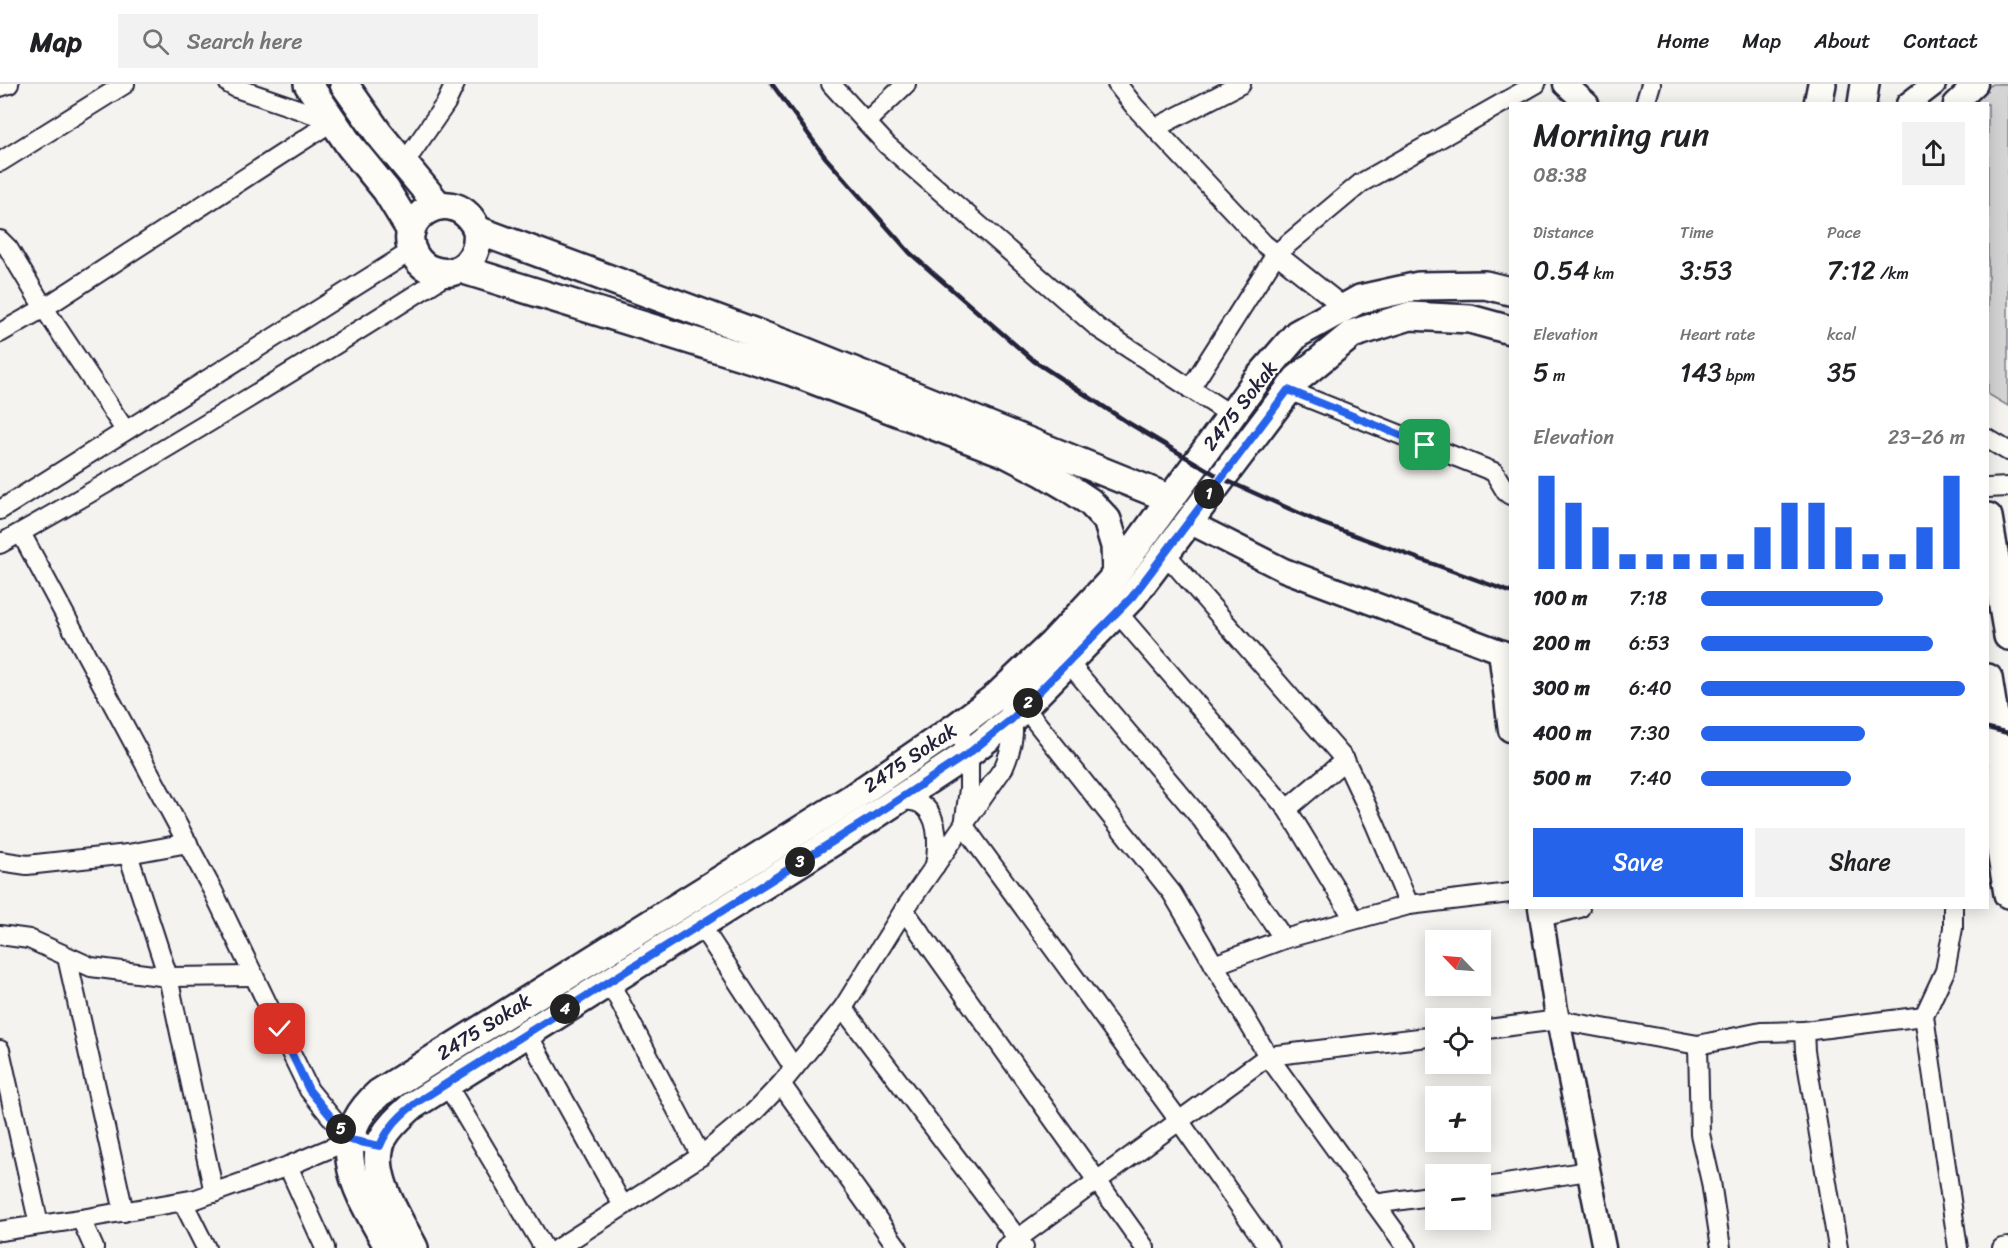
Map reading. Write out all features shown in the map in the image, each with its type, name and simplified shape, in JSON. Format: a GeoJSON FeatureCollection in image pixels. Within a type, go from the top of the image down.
{"type":"FeatureCollection","features":[{"type":"Feature","properties":{"kind":"main road"},"geometry":{"type":"LineString","coordinates":[[308,84],[350,146],[386,190],[412,241],[420,263],[429,269],[440,273],[456,271],[790,371],[1005,453],[1069,488],[1090,502],[1107,520],[1115,546],[1116,573]]}},
{"type":"Feature","properties":{"kind":"main road"},"geometry":{"type":"LineString","coordinates":[[344,84],[403,165],[439,206]]}},
{"type":"Feature","properties":{"kind":"main road"},"geometry":{"type":"LineString","coordinates":[[1818,102],[1822,84]]}},
{"type":"Feature","properties":{"kind":"main road"},"geometry":{"type":"LineString","coordinates":[[1862,102],[1865,84]]}},
{"type":"Feature","properties":{"kind":"main road"},"geometry":{"type":"LineString","coordinates":[[412,241],[415,221],[423,213],[439,206],[455,206],[465,212],[473,220],[478,241],[476,252],[470,261],[456,271]]}},
{"type":"Feature","properties":{"kind":"main road"},"geometry":{"type":"LineString","coordinates":[[477,230],[799,349],[1171,498]]}},
{"type":"Feature","properties":{"kind":"main road","name":"2475 Sokak"},"geometry":{"type":"LineString","coordinates":[[389,1248],[356,1185],[349,1155],[350,1140],[357,1118],[388,1087],[852,798],[997,696],[1052,644],[1116,573],[1257,380],[1297,334],[1360,299],[1419,286],[1485,285],[1509,291]]}},
{"type":"Feature","properties":{"kind":"main road","name":"2475 Sokak"},"geometry":{"type":"LineString","coordinates":[[380,1146],[387,1133],[403,1114],[422,1099],[897,800],[969,753],[1018,713],[1132,597],[1297,379],[1352,334],[1410,316],[1470,319],[1509,330]]}},
{"type":"Feature","properties":{"kind":"main road"},"geometry":{"type":"LineString","coordinates":[[1989,523],[2008,636]]}},
{"type":"Feature","properties":{"kind":"main road"},"geometry":{"type":"LineString","coordinates":[[1989,690],[2008,798]]}},
{"type":"Feature","properties":{"kind":"main road"},"geometry":{"type":"LineString","coordinates":[[2003,772],[1997,826],[2007,890]]}},
{"type":"Feature","properties":{"kind":"main road"},"geometry":{"type":"LineString","coordinates":[[380,1146],[378,1165],[381,1178],[414,1248]]}},
{"type":"Feature","properties":{"kind":"street"},"geometry":{"type":"LineString","coordinates":[[0,87],[9,84]]}},
{"type":"Feature","properties":{"kind":"street"},"geometry":{"type":"LineString","coordinates":[[0,162],[125,84]]}},
{"type":"Feature","properties":{"kind":"street"},"geometry":{"type":"LineString","coordinates":[[229,84],[333,121]]}},
{"type":"Feature","properties":{"kind":"street"},"geometry":{"type":"LineString","coordinates":[[403,165],[446,103],[455,84]]}},
{"type":"Feature","properties":{"kind":"street"},"geometry":{"type":"LineString","coordinates":[[831,84],[887,145],[1098,327],[1231,415]]}},
{"type":"Feature","properties":{"kind":"street"},"geometry":{"type":"LineString","coordinates":[[866,122],[906,84]]}},
{"type":"Feature","properties":{"kind":"street"},"geometry":{"type":"LineString","coordinates":[[1117,84],[1264,244],[1345,308]]}},
{"type":"Feature","properties":{"kind":"street"},"geometry":{"type":"LineString","coordinates":[[1155,128],[1241,84]]}},
{"type":"Feature","properties":{"kind":"street"},"geometry":{"type":"LineString","coordinates":[[1190,389],[1276,254],[1361,183],[1536,84]]}},
{"type":"Feature","properties":{"kind":"street"},"geometry":{"type":"LineString","coordinates":[[1564,84],[1585,102]]}},
{"type":"Feature","properties":{"kind":"street"},"geometry":{"type":"LineString","coordinates":[[1646,102],[1651,84]]}},
{"type":"Feature","properties":{"kind":"street"},"geometry":{"type":"LineString","coordinates":[[1911,102],[1934,84]]}},
{"type":"Feature","properties":{"kind":"street"},"geometry":{"type":"LineString","coordinates":[[1957,102],[1976,84]]}},
{"type":"Feature","properties":{"kind":"street"},"geometry":{"type":"LineString","coordinates":[[0,333],[44,308],[333,121]]}},
{"type":"Feature","properties":{"kind":"street"},"geometry":{"type":"LineString","coordinates":[[0,240],[8,248],[44,308],[125,430]]}},
{"type":"Feature","properties":{"kind":"street"},"geometry":{"type":"LineString","coordinates":[[0,510],[412,241]]}},
{"type":"Feature","properties":{"kind":"street"},"geometry":{"type":"LineString","coordinates":[[0,544],[299,368],[456,271]]}},
{"type":"Feature","properties":{"kind":"street"},"geometry":{"type":"LineString","coordinates":[[1288,390],[1494,472],[1509,494]]}},
{"type":"Feature","properties":{"kind":"street"},"geometry":{"type":"LineString","coordinates":[[1989,439],[2008,451]]}},
{"type":"Feature","properties":{"kind":"street"},"geometry":{"type":"LineString","coordinates":[[1989,488],[2008,487]]}},
{"type":"Feature","properties":{"kind":"street"},"geometry":{"type":"LineString","coordinates":[[1189,522],[1284,570],[1505,653],[1509,715]]}},
{"type":"Feature","properties":{"kind":"street"},"geometry":{"type":"LineString","coordinates":[[21,532],[213,891],[309,1090],[350,1140]]}},
{"type":"Feature","properties":{"kind":"street"},"geometry":{"type":"LineString","coordinates":[[1165,553],[1345,760],[1409,905]]}},
{"type":"Feature","properties":{"kind":"street"},"geometry":{"type":"LineString","coordinates":[[1118,612],[1287,809],[1354,920]]}},
{"type":"Feature","properties":{"kind":"street"},"geometry":{"type":"LineString","coordinates":[[1068,662],[1202,820],[1284,939]]}},
{"type":"Feature","properties":{"kind":"street"},"geometry":{"type":"LineString","coordinates":[[997,696],[1018,713],[1172,893],[1268,1056],[1407,1248]]}},
{"type":"Feature","properties":{"kind":"street"},"geometry":{"type":"LineString","coordinates":[[558,1248],[701,1156],[754,1112],[794,1068],[843,1008],[904,910],[1004,767],[1018,713]]}},
{"type":"Feature","properties":{"kind":"street"},"geometry":{"type":"LineString","coordinates":[[956,727],[969,753],[969,789],[964,826],[1269,1248]]}},
{"type":"Feature","properties":{"kind":"street"},"geometry":{"type":"LineString","coordinates":[[1287,809],[1345,760]]}},
{"type":"Feature","properties":{"kind":"street"},"geometry":{"type":"LineString","coordinates":[[1989,795],[2003,772]]}},
{"type":"Feature","properties":{"kind":"street"},"geometry":{"type":"LineString","coordinates":[[897,800],[914,801],[920,804],[931,817],[938,843],[935,867]]}},
{"type":"Feature","properties":{"kind":"street"},"geometry":{"type":"LineString","coordinates":[[0,861],[27,865],[128,854],[188,843]]}},
{"type":"Feature","properties":{"kind":"street"},"geometry":{"type":"LineString","coordinates":[[1989,851],[2007,890]]}},
{"type":"Feature","properties":{"kind":"street"},"geometry":{"type":"LineString","coordinates":[[128,854],[168,977],[214,1193]]}},
{"type":"Feature","properties":{"kind":"street"},"geometry":{"type":"LineString","coordinates":[[1214,965],[1284,939],[1409,905],[1509,893]]}},
{"type":"Feature","properties":{"kind":"street"},"geometry":{"type":"LineString","coordinates":[[1570,909],[1540,912],[1558,1020],[1604,1248]]}},
{"type":"Feature","properties":{"kind":"street"},"geometry":{"type":"LineString","coordinates":[[1953,909],[1953,928],[1945,972],[1924,1016],[1958,1248]]}},
{"type":"Feature","properties":{"kind":"street"},"geometry":{"type":"LineString","coordinates":[[904,910],[1145,1248]]}},
{"type":"Feature","properties":{"kind":"street"},"geometry":{"type":"LineString","coordinates":[[700,924],[794,1068]]}},
{"type":"Feature","properties":{"kind":"street"},"geometry":{"type":"LineString","coordinates":[[0,935],[29,939],[91,967],[168,977],[254,976]]}},
{"type":"Feature","properties":{"kind":"street"},"geometry":{"type":"LineString","coordinates":[[67,957],[124,1212]]}},
{"type":"Feature","properties":{"kind":"street"},"geometry":{"type":"LineString","coordinates":[[609,981],[701,1156]]}},
{"type":"Feature","properties":{"kind":"street"},"geometry":{"type":"LineString","coordinates":[[843,1008],[1016,1245],[1098,1181],[1268,1056],[1425,1037]]}},
{"type":"Feature","properties":{"kind":"street"},"geometry":{"type":"LineString","coordinates":[[1491,1029],[1558,1020],[1698,1045],[1761,1032],[1804,1030],[1924,1016]]}},
{"type":"Feature","properties":{"kind":"street"},"geometry":{"type":"LineString","coordinates":[[1804,1030],[1805,1051],[1838,1248]]}},
{"type":"Feature","properties":{"kind":"street"},"geometry":{"type":"LineString","coordinates":[[527,1033],[623,1206]]}},
{"type":"Feature","properties":{"kind":"street"},"geometry":{"type":"LineString","coordinates":[[1698,1045],[1700,1134],[1712,1182],[1721,1248]]}},
{"type":"Feature","properties":{"kind":"street"},"geometry":{"type":"LineString","coordinates":[[0,1050],[39,1225]]}},
{"type":"Feature","properties":{"kind":"street"},"geometry":{"type":"LineString","coordinates":[[446,1083],[544,1248]]}},
{"type":"Feature","properties":{"kind":"street"},"geometry":{"type":"LineString","coordinates":[[781,1083],[898,1248]]}},
{"type":"Feature","properties":{"kind":"street"},"geometry":{"type":"LineString","coordinates":[[0,1231],[183,1202],[288,1166],[350,1140],[380,1146]]}},
{"type":"Feature","properties":{"kind":"street"},"geometry":{"type":"LineString","coordinates":[[288,1166],[325,1248]]}},
{"type":"Feature","properties":{"kind":"street"},"geometry":{"type":"LineString","coordinates":[[1491,1186],[1588,1171]]}},
{"type":"Feature","properties":{"kind":"street"},"geometry":{"type":"LineString","coordinates":[[1375,1204],[1425,1197]]}},
{"type":"Feature","properties":{"kind":"street"},"geometry":{"type":"LineString","coordinates":[[183,1202],[206,1248]]}},
{"type":"Feature","properties":{"kind":"street"},"geometry":{"type":"LineString","coordinates":[[81,1219],[94,1248]]}},
{"type":"Feature","properties":{"kind":"street"},"geometry":{"type":"LineString","coordinates":[[2002,1248],[2008,1247]]}},
{"type":"Feature","properties":{"kind":"shaded area"},"geometry":{"type":"Polygon","coordinates":[[[1992,84],[2008,84],[2008,406],[1989,395],[1989,102],[1972,102],[1992,84]]]}},
{"type":"Feature","properties":{"kind":"railway"},"geometry":{"type":"LineString","coordinates":[[772,84],[825,157],[910,253],[1034,361],[1127,422],[1221,478],[1321,523],[1509,592]]}},
{"type":"Feature","properties":{"kind":"railway"},"geometry":{"type":"LineString","coordinates":[[1989,728],[2008,733]]}},
{"type":"Feature","properties":{"kind":"route"},"geometry":{"type":"LineString","coordinates":[[280,1029],[309,1090],[350,1140],[380,1146],[394,1123],[422,1099],[872,817],[993,735],[1012,719],[1132,597],[1288,390],[1425,445]]}}]}
